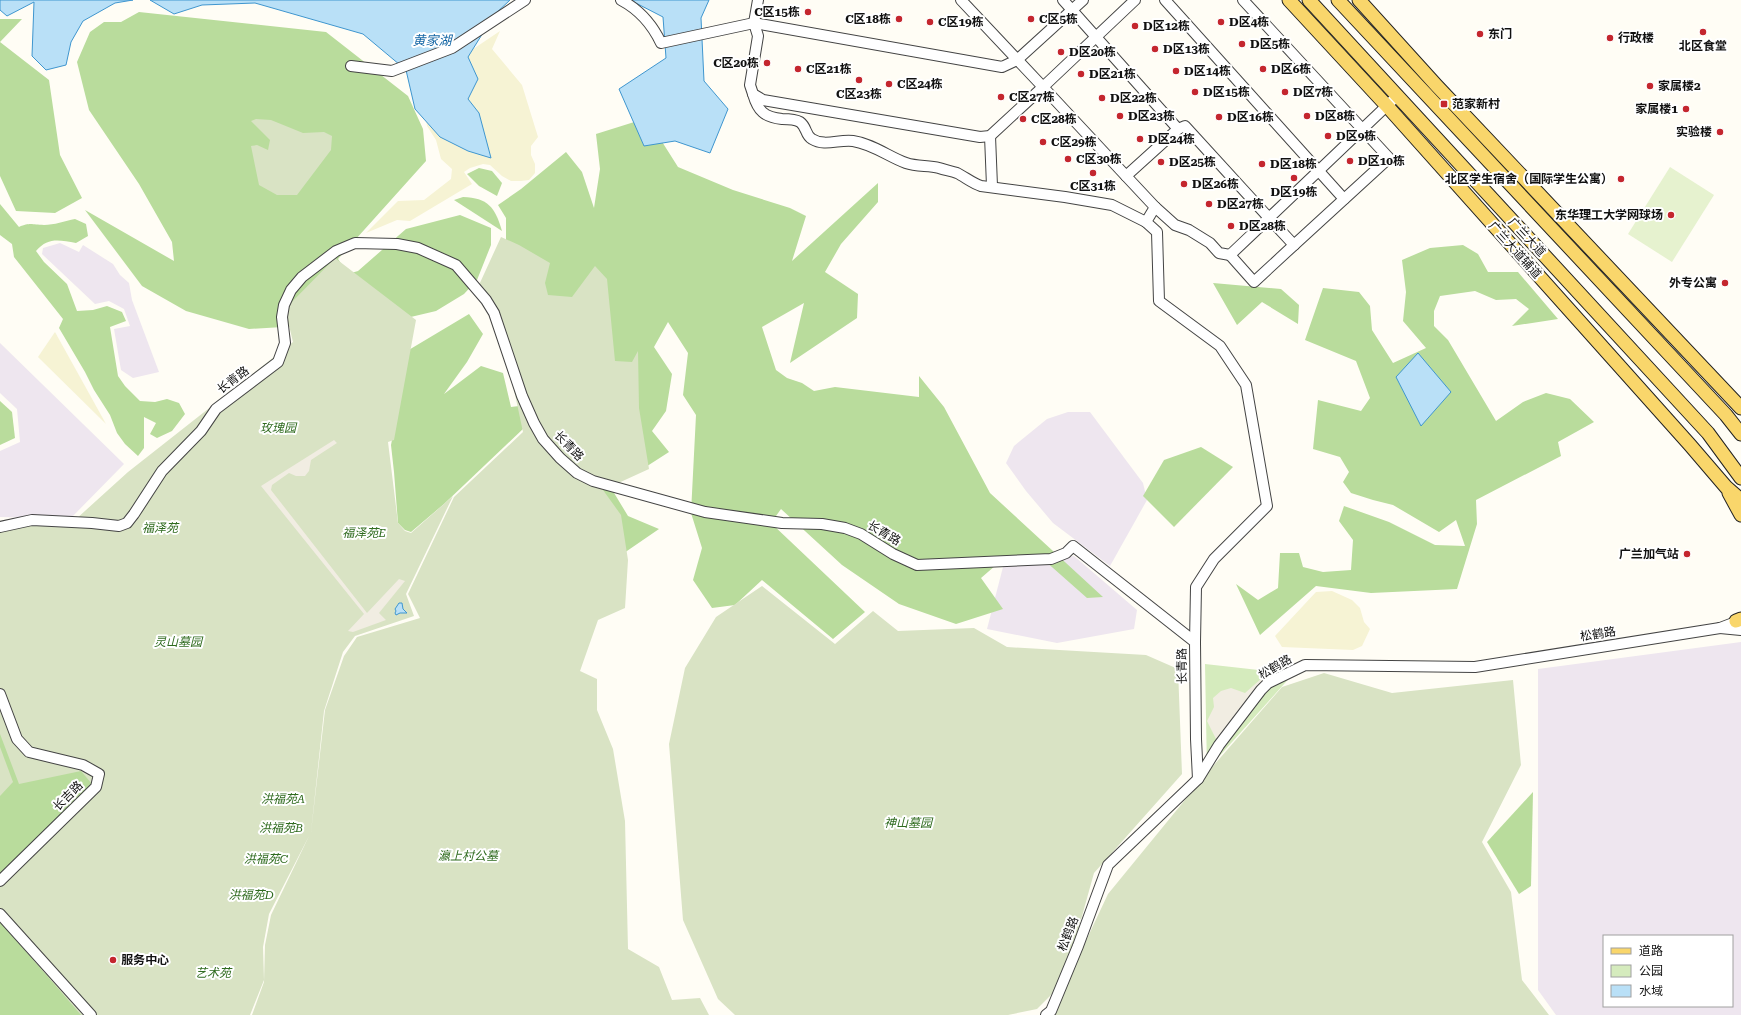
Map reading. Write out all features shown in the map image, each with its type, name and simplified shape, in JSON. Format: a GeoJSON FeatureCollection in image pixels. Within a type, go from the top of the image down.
{"type":"FeatureCollection","features":[{"type":"Feature","properties":{"kind":"main road","name":"广兰大道辅道"},"geometry":{"type":"LineString","coordinates":[[1289,0],[1387,106],[1726,487],[1741,500]]}},
{"type":"Feature","properties":{"kind":"main road","name":"广兰大道"},"geometry":{"type":"LineString","coordinates":[[1309,0],[1708,433],[1741,478]]}},
{"type":"Feature","properties":{"kind":"main road","name":"广兰大道"},"geometry":{"type":"LineString","coordinates":[[1338,0],[1721,409],[1741,434]]}},
{"type":"Feature","properties":{"kind":"main road"},"geometry":{"type":"LineString","coordinates":[[1359,0],[1436,85],[1741,408]]}},
{"type":"Feature","properties":{"kind":"main road"},"geometry":{"type":"LineString","coordinates":[[1726,487],[1741,515]]}},
{"type":"Feature","properties":{"kind":"street"},"geometry":{"type":"LineString","coordinates":[[350,66],[392,71],[452,48],[525,0]]}},
{"type":"Feature","properties":{"kind":"street"},"geometry":{"type":"LineString","coordinates":[[621,0],[641,13],[654,28],[661,44],[754,23],[1002,67],[1017,60],[1083,0]]}},
{"type":"Feature","properties":{"kind":"street"},"geometry":{"type":"LineString","coordinates":[[758,0],[754,23],[758,36],[750,85],[760,111],[767,115],[796,120],[804,126],[806,134],[811,139],[825,143],[853,141],[890,155],[908,164],[937,167],[958,174],[981,186],[992,186],[1112,205],[1146,222],[1157,232],[1159,301],[1220,346],[1246,385],[1267,506],[1214,559],[1196,587],[1195,642]]}},
{"type":"Feature","properties":{"kind":"street"},"geometry":{"type":"LineString","coordinates":[[961,0],[1155,207],[1175,225],[1189,230],[1210,242],[1219,253],[1230,255],[1254,282],[1389,158],[1243,0]]}},
{"type":"Feature","properties":{"kind":"street"},"geometry":{"type":"LineString","coordinates":[[1063,0],[1178,129]]}},
{"type":"Feature","properties":{"kind":"street"},"geometry":{"type":"LineString","coordinates":[[753,94],[763,100],[980,137],[990,136],[1135,0]]}},
{"type":"Feature","properties":{"kind":"street"},"geometry":{"type":"LineString","coordinates":[[1165,0],[1344,199]]}},
{"type":"Feature","properties":{"kind":"street"},"geometry":{"type":"LineString","coordinates":[[1230,255],[1397,96]]}},
{"type":"Feature","properties":{"kind":"street"},"geometry":{"type":"LineString","coordinates":[[1126,176],[1178,129],[1185,126],[1294,245]]}},
{"type":"Feature","properties":{"kind":"street"},"geometry":{"type":"LineString","coordinates":[[990,136],[992,186]]}},
{"type":"Feature","properties":{"kind":"street"},"geometry":{"type":"LineString","coordinates":[[1146,222],[1155,207]]}},
{"type":"Feature","properties":{"kind":"street","name":"长青路"},"geometry":{"type":"LineString","coordinates":[[0,527],[32,520],[119,526],[127,523],[162,471],[200,431],[216,409],[278,362],[285,344],[282,317],[284,305],[291,290],[302,277],[336,252],[355,243],[397,244],[418,248],[456,265],[486,300],[494,312],[522,396],[543,439],[560,458],[577,473],[594,481],[705,512],[782,523],[822,524],[845,528],[861,534],[893,554],[917,565],[1051,559],[1066,553],[1073,546],[1195,642],[1198,779]]}},
{"type":"Feature","properties":{"kind":"street","name":"松鹤路"},"geometry":{"type":"LineString","coordinates":[[1046,1015],[1051,1011],[1078,946],[1108,865],[1198,779],[1219,745],[1260,690],[1268,683],[1305,665],[1475,667],[1720,628],[1740,622]]}},
{"type":"Feature","properties":{"kind":"street","name":"长吉路"},"geometry":{"type":"LineString","coordinates":[[0,694],[17,738],[29,752],[83,765],[99,774],[96,787],[0,881]]}},
{"type":"Feature","properties":{"kind":"street"},"geometry":{"type":"LineString","coordinates":[[0,914],[91,1015]]}},
{"type":"Feature","properties":{"kind":"shaded area"},"geometry":{"type":"Polygon","coordinates":[[[500,31],[492,49],[522,85],[538,137],[531,146],[531,155],[535,164],[535,173],[529,180],[511,181],[502,176],[490,165],[483,164],[470,168],[464,172],[472,184],[410,221],[397,220],[366,233],[398,201],[424,200],[451,179],[452,169],[441,159],[436,140],[427,126],[422,98],[442,70],[500,31]]]}},
{"type":"Feature","properties":{"kind":"shaded area"},"geometry":{"type":"Polygon","coordinates":[[[60,243],[79,252],[83,245],[113,264],[120,275],[129,283],[132,300],[159,372],[133,378],[121,370],[114,329],[130,326],[124,309],[109,301],[95,304],[42,254],[43,248],[60,243]]]}},
{"type":"Feature","properties":{"kind":"shaded area"},"geometry":{"type":"Polygon","coordinates":[[[55,332],[106,424],[38,357],[55,332]]]}},
{"type":"Feature","properties":{"kind":"shaded area"},"geometry":{"type":"Polygon","coordinates":[[[0,343],[124,464],[70,519],[0,517],[0,451],[20,442],[17,409],[0,393],[0,343]]]}},
{"type":"Feature","properties":{"kind":"shaded area"},"geometry":{"type":"Polygon","coordinates":[[[1068,412],[1090,412],[1143,483],[1147,500],[1110,566],[1053,523],[1026,491],[1006,463],[1014,446],[1047,419],[1068,412]]]}},
{"type":"Feature","properties":{"kind":"shaded area"},"geometry":{"type":"Polygon","coordinates":[[[334,440],[337,443],[311,460],[309,471],[305,476],[296,476],[289,473],[272,485],[271,490],[367,613],[399,579],[405,581],[379,613],[386,620],[353,632],[348,631],[364,614],[261,486],[334,440]]]}},
{"type":"Feature","properties":{"kind":"shaded area"},"geometry":{"type":"Polygon","coordinates":[[[1074,556],[1137,610],[1134,629],[1057,643],[987,629],[1003,567],[1074,556]]]}},
{"type":"Feature","properties":{"kind":"shaded area"},"geometry":{"type":"Polygon","coordinates":[[[1332,591],[1352,600],[1360,608],[1364,622],[1370,629],[1362,646],[1353,650],[1282,647],[1275,636],[1316,592],[1332,591]]]}},
{"type":"Feature","properties":{"kind":"shaded area"},"geometry":{"type":"Polygon","coordinates":[[[1741,642],[1741,1015],[1556,1015],[1538,990],[1538,669],[1741,642]]]}},
{"type":"Feature","properties":{"kind":"shaded area"},"geometry":{"type":"Polygon","coordinates":[[[1270,671],[1277,673],[1261,690],[1219,745],[1207,721],[1214,707],[1213,698],[1221,691],[1231,688],[1245,693],[1270,671]]]}},
{"type":"Feature","properties":{"kind":"green space"},"geometry":{"type":"Polygon","coordinates":[[[139,12],[326,32],[408,96],[423,129],[426,161],[338,259],[348,274],[358,271],[406,229],[460,215],[491,228],[491,245],[477,280],[464,294],[436,311],[398,320],[249,329],[186,311],[142,286],[85,210],[174,261],[172,242],[139,184],[89,110],[77,62],[90,32],[104,22],[121,22],[139,12]]]}},
{"type":"Feature","properties":{"kind":"green space"},"geometry":{"type":"Polygon","coordinates":[[[0,19],[22,19],[0,42],[0,19]]]}},
{"type":"Feature","properties":{"kind":"green space"},"geometry":{"type":"Polygon","coordinates":[[[0,42],[49,80],[60,155],[82,198],[55,213],[16,211],[0,176],[0,42]]]}},
{"type":"Feature","properties":{"kind":"green space"},"geometry":{"type":"Polygon","coordinates":[[[647,118],[678,167],[733,190],[790,208],[806,216],[792,261],[878,183],[878,202],[841,244],[825,272],[858,294],[857,318],[790,363],[804,303],[762,327],[776,370],[787,378],[802,383],[814,391],[835,387],[919,397],[919,376],[944,407],[990,493],[1103,597],[1087,598],[1044,560],[1003,559],[981,578],[1003,609],[956,624],[899,604],[842,565],[781,509],[771,523],[865,612],[833,639],[762,580],[735,605],[712,608],[693,580],[702,548],[691,513],[696,415],[683,395],[688,353],[668,322],[654,347],[672,374],[666,411],[652,431],[669,452],[641,470],[608,483],[628,516],[659,529],[624,553],[524,428],[444,504],[411,532],[405,530],[398,523],[391,445],[400,399],[402,354],[469,314],[483,334],[467,362],[444,394],[481,366],[503,373],[511,407],[551,402],[506,257],[506,218],[498,205],[521,189],[566,152],[582,172],[594,208],[600,169],[596,134],[647,118]]]}},
{"type":"Feature","properties":{"kind":"green space"},"geometry":{"type":"Polygon","coordinates":[[[256,119],[271,120],[303,133],[324,132],[332,136],[331,150],[297,195],[277,195],[259,185],[251,146],[257,145],[268,150],[270,140],[251,121],[256,119]]]}},
{"type":"Feature","properties":{"kind":"green space","name":"东华理工大学网球场"},"geometry":{"type":"Polygon","coordinates":[[[1670,167],[1714,195],[1672,262],[1628,234],[1670,167]]]}},
{"type":"Feature","properties":{"kind":"green space"},"geometry":{"type":"Polygon","coordinates":[[[479,168],[492,171],[502,183],[497,196],[479,186],[467,174],[479,168]]]}},
{"type":"Feature","properties":{"kind":"green space"},"geometry":{"type":"Polygon","coordinates":[[[463,197],[479,199],[489,205],[496,216],[502,231],[454,200],[463,197]]]}},
{"type":"Feature","properties":{"kind":"green space"},"geometry":{"type":"Polygon","coordinates":[[[0,204],[19,227],[29,224],[52,224],[75,219],[86,224],[88,236],[76,243],[59,241],[49,242],[45,243],[36,251],[44,262],[67,284],[77,311],[93,310],[107,306],[122,312],[126,321],[110,327],[118,376],[125,386],[140,401],[155,402],[167,399],[179,403],[185,414],[172,431],[157,438],[150,434],[156,423],[144,417],[144,448],[138,456],[125,444],[117,433],[110,415],[59,328],[63,319],[14,257],[12,244],[0,235],[0,204]]]}},
{"type":"Feature","properties":{"kind":"green space"},"geometry":{"type":"Polygon","coordinates":[[[501,237],[519,245],[550,263],[545,283],[548,295],[572,297],[595,266],[607,279],[615,361],[632,362],[638,351],[639,408],[649,469],[603,490],[621,515],[628,560],[625,608],[598,620],[580,671],[597,679],[597,710],[613,749],[625,821],[628,949],[659,967],[672,1000],[700,998],[709,1015],[252,1015],[264,982],[265,945],[271,915],[309,836],[269,914],[263,947],[264,980],[250,1015],[81,1015],[0,921],[0,875],[92,784],[81,771],[19,784],[0,734],[0,526],[75,520],[128,472],[293,342],[285,309],[335,258],[416,320],[394,440],[388,442],[398,523],[405,531],[411,533],[453,496],[406,594],[414,616],[355,636],[343,652],[324,711],[311,832],[325,710],[344,656],[357,637],[420,618],[408,594],[454,497],[523,432],[513,385],[479,285],[501,237]]]}},
{"type":"Feature","properties":{"kind":"green space"},"geometry":{"type":"Polygon","coordinates":[[[1463,245],[1478,254],[1488,272],[1518,272],[1558,319],[1512,326],[1529,309],[1516,299],[1496,300],[1475,291],[1440,296],[1434,311],[1434,326],[1448,340],[1496,421],[1523,402],[1546,393],[1570,399],[1594,422],[1558,442],[1561,456],[1476,500],[1477,524],[1457,589],[1371,593],[1316,586],[1260,635],[1236,584],[1258,600],[1278,588],[1280,553],[1299,553],[1303,567],[1323,572],[1351,570],[1353,540],[1339,521],[1344,506],[1389,522],[1435,545],[1465,546],[1456,520],[1439,532],[1393,505],[1351,493],[1343,482],[1349,472],[1340,457],[1313,449],[1318,400],[1361,411],[1370,398],[1356,361],[1305,340],[1323,288],[1359,292],[1370,306],[1372,330],[1393,363],[1426,348],[1403,321],[1406,292],[1402,260],[1430,248],[1463,245]]]}},
{"type":"Feature","properties":{"kind":"green space"},"geometry":{"type":"Polygon","coordinates":[[[1213,283],[1281,289],[1299,305],[1298,324],[1262,302],[1237,325],[1213,283]]]}},
{"type":"Feature","properties":{"kind":"green space"},"geometry":{"type":"Polygon","coordinates":[[[0,401],[12,412],[15,438],[0,445],[0,401]]]}},
{"type":"Feature","properties":{"kind":"green space"},"geometry":{"type":"Polygon","coordinates":[[[1201,447],[1233,467],[1174,527],[1143,496],[1164,460],[1201,447]]]}},
{"type":"Feature","properties":{"kind":"green space","name":"神山墓园"},"geometry":{"type":"Polygon","coordinates":[[[762,586],[835,644],[873,611],[898,631],[974,628],[1007,647],[1146,655],[1178,669],[1182,774],[1094,873],[1072,952],[1057,989],[1037,1009],[1008,1015],[735,1015],[718,999],[683,920],[669,744],[685,668],[716,617],[762,586]]]}},
{"type":"Feature","properties":{"kind":"green space"},"geometry":{"type":"Polygon","coordinates":[[[1205,664],[1293,674],[1207,770],[1205,664]]]}},
{"type":"Feature","properties":{"kind":"green space"},"geometry":{"type":"Polygon","coordinates":[[[0,665],[117,760],[0,888],[0,665]]]}},
{"type":"Feature","properties":{"kind":"green space"},"geometry":{"type":"Polygon","coordinates":[[[1324,673],[1392,693],[1513,680],[1521,765],[1482,842],[1511,892],[1522,980],[1549,1015],[1051,1015],[1108,894],[1207,773],[1282,687],[1324,673]]]}},
{"type":"Feature","properties":{"kind":"green space"},"geometry":{"type":"Polygon","coordinates":[[[0,747],[13,782],[0,796],[0,747]]]}},
{"type":"Feature","properties":{"kind":"green space"},"geometry":{"type":"Polygon","coordinates":[[[1533,792],[1531,886],[1519,894],[1487,842],[1533,792]]]}},
{"type":"Feature","properties":{"kind":"green space"},"geometry":{"type":"Polygon","coordinates":[[[0,922],[82,1015],[0,1015],[0,922]]]}},
{"type":"Feature","properties":{"kind":"water"},"geometry":{"type":"Polygon","coordinates":[[[0,0],[133,0],[115,3],[83,21],[71,42],[66,65],[46,70],[32,56],[34,2],[7,16],[0,10],[0,0]]]}},
{"type":"Feature","properties":{"kind":"water","name":"黄家湖"},"geometry":{"type":"Polygon","coordinates":[[[150,0],[510,0],[494,15],[468,57],[478,79],[468,99],[479,113],[491,158],[468,151],[440,137],[415,109],[406,70],[363,34],[255,3],[202,5],[174,14],[150,0]]]}},
{"type":"Feature","properties":{"kind":"water"},"geometry":{"type":"Polygon","coordinates":[[[630,0],[709,0],[701,18],[704,81],[728,109],[710,153],[675,141],[644,146],[619,89],[666,58],[663,17],[630,0]]]}},
{"type":"Feature","properties":{"kind":"water"},"geometry":{"type":"Polygon","coordinates":[[[1418,353],[1451,392],[1421,426],[1396,377],[1418,353]]]}},
{"type":"Feature","properties":{"kind":"water"},"geometry":{"type":"Polygon","coordinates":[[[399,603],[402,603],[403,609],[407,613],[400,613],[396,615],[395,609],[399,603]]]}},
{"type":"Feature","properties":{"kind":"place","name":"C区15栋"},"geometry":{"type":"Point","coordinates":[808,12]}},
{"type":"Feature","properties":{"kind":"place","name":"C区18栋"},"geometry":{"type":"Point","coordinates":[899,19]}},
{"type":"Feature","properties":{"kind":"place","name":"C区5栋"},"geometry":{"type":"Point","coordinates":[1031,19]}},
{"type":"Feature","properties":{"kind":"place","name":"C区19栋"},"geometry":{"type":"Point","coordinates":[930,22]}},
{"type":"Feature","properties":{"kind":"place","name":"D区4栋"},"geometry":{"type":"Point","coordinates":[1221,22]}},
{"type":"Feature","properties":{"kind":"place","name":"D区12栋"},"geometry":{"type":"Point","coordinates":[1135,26]}},
{"type":"Feature","properties":{"kind":"place","name":"北区食堂"},"geometry":{"type":"Point","coordinates":[1703,32]}},
{"type":"Feature","properties":{"kind":"place","name":"东门"},"geometry":{"type":"Point","coordinates":[1480,34]}},
{"type":"Feature","properties":{"kind":"place","name":"行政楼"},"geometry":{"type":"Point","coordinates":[1610,38]}},
{"type":"Feature","properties":{"kind":"place","name":"D区5栋"},"geometry":{"type":"Point","coordinates":[1242,44]}},
{"type":"Feature","properties":{"kind":"place","name":"D区13栋"},"geometry":{"type":"Point","coordinates":[1155,49]}},
{"type":"Feature","properties":{"kind":"place","name":"D区20栋"},"geometry":{"type":"Point","coordinates":[1061,52]}},
{"type":"Feature","properties":{"kind":"place","name":"C区20栋"},"geometry":{"type":"Point","coordinates":[767,63]}},
{"type":"Feature","properties":{"kind":"place","name":"C区21栋"},"geometry":{"type":"Point","coordinates":[798,69]}},
{"type":"Feature","properties":{"kind":"place","name":"D区6栋"},"geometry":{"type":"Point","coordinates":[1263,69]}},
{"type":"Feature","properties":{"kind":"place","name":"D区14栋"},"geometry":{"type":"Point","coordinates":[1176,71]}},
{"type":"Feature","properties":{"kind":"place","name":"D区21栋"},"geometry":{"type":"Point","coordinates":[1081,74]}},
{"type":"Feature","properties":{"kind":"place","name":"C区23栋"},"geometry":{"type":"Point","coordinates":[859,80]}},
{"type":"Feature","properties":{"kind":"place","name":"C区24栋"},"geometry":{"type":"Point","coordinates":[889,84]}},
{"type":"Feature","properties":{"kind":"place","name":"家属楼2"},"geometry":{"type":"Point","coordinates":[1650,86]}},
{"type":"Feature","properties":{"kind":"place","name":"D区15栋"},"geometry":{"type":"Point","coordinates":[1195,92]}},
{"type":"Feature","properties":{"kind":"place","name":"D区7栋"},"geometry":{"type":"Point","coordinates":[1285,92]}},
{"type":"Feature","properties":{"kind":"place","name":"C区27栋"},"geometry":{"type":"Point","coordinates":[1001,97]}},
{"type":"Feature","properties":{"kind":"place","name":"D区22栋"},"geometry":{"type":"Point","coordinates":[1102,98]}},
{"type":"Feature","properties":{"kind":"place","name":"范家新村"},"geometry":{"type":"Point","coordinates":[1444,104]}},
{"type":"Feature","properties":{"kind":"place","name":"家属楼1"},"geometry":{"type":"Point","coordinates":[1686,109]}},
{"type":"Feature","properties":{"kind":"place","name":"D区23栋"},"geometry":{"type":"Point","coordinates":[1120,116]}},
{"type":"Feature","properties":{"kind":"place","name":"D区8栋"},"geometry":{"type":"Point","coordinates":[1307,116]}},
{"type":"Feature","properties":{"kind":"place","name":"D区16栋"},"geometry":{"type":"Point","coordinates":[1219,117]}},
{"type":"Feature","properties":{"kind":"place","name":"C区28栋"},"geometry":{"type":"Point","coordinates":[1023,119]}},
{"type":"Feature","properties":{"kind":"place","name":"实验楼"},"geometry":{"type":"Point","coordinates":[1720,132]}},
{"type":"Feature","properties":{"kind":"place","name":"D区9栋"},"geometry":{"type":"Point","coordinates":[1328,136]}},
{"type":"Feature","properties":{"kind":"place","name":"D区24栋"},"geometry":{"type":"Point","coordinates":[1140,139]}},
{"type":"Feature","properties":{"kind":"place","name":"C区29栋"},"geometry":{"type":"Point","coordinates":[1043,142]}},
{"type":"Feature","properties":{"kind":"place","name":"C区30栋"},"geometry":{"type":"Point","coordinates":[1068,159]}},
{"type":"Feature","properties":{"kind":"place","name":"D区10栋"},"geometry":{"type":"Point","coordinates":[1350,161]}},
{"type":"Feature","properties":{"kind":"place","name":"D区25栋"},"geometry":{"type":"Point","coordinates":[1161,162]}},
{"type":"Feature","properties":{"kind":"place","name":"D区18栋"},"geometry":{"type":"Point","coordinates":[1262,164]}},
{"type":"Feature","properties":{"kind":"place","name":"C区31栋"},"geometry":{"type":"Point","coordinates":[1093,173]}},
{"type":"Feature","properties":{"kind":"place","name":"D区19栋"},"geometry":{"type":"Point","coordinates":[1294,178]}},
{"type":"Feature","properties":{"kind":"place","name":"北区学生宿舍（国际学生公寓）"},"geometry":{"type":"Point","coordinates":[1621,179]}},
{"type":"Feature","properties":{"kind":"place","name":"D区26栋"},"geometry":{"type":"Point","coordinates":[1184,184]}},
{"type":"Feature","properties":{"kind":"place","name":"D区27栋"},"geometry":{"type":"Point","coordinates":[1209,204]}},
{"type":"Feature","properties":{"kind":"place","name":"东华理工大学网球场"},"geometry":{"type":"Point","coordinates":[1671,215]}},
{"type":"Feature","properties":{"kind":"place","name":"D区28栋"},"geometry":{"type":"Point","coordinates":[1231,226]}},
{"type":"Feature","properties":{"kind":"place","name":"外专公寓"},"geometry":{"type":"Point","coordinates":[1725,283]}},
{"type":"Feature","properties":{"kind":"place","name":"广兰加气站"},"geometry":{"type":"Point","coordinates":[1687,554]}},
{"type":"Feature","properties":{"kind":"place","name":"服务中心"},"geometry":{"type":"Point","coordinates":[113,960]}},
{"type":"Feature","properties":{"kind":"park label","name":"玫瑰园"},"geometry":{"type":"Point","coordinates":[278,428]}},
{"type":"Feature","properties":{"kind":"park label","name":"福泽苑"},"geometry":{"type":"Point","coordinates":[160,528]}},
{"type":"Feature","properties":{"kind":"park label","name":"福泽苑E"},"geometry":{"type":"Point","coordinates":[364,533]}},
{"type":"Feature","properties":{"kind":"park label","name":"灵山墓园"},"geometry":{"type":"Point","coordinates":[178,642]}},
{"type":"Feature","properties":{"kind":"park label","name":"洪福苑A"},"geometry":{"type":"Point","coordinates":[283,799]}},
{"type":"Feature","properties":{"kind":"park label","name":"洪福苑B"},"geometry":{"type":"Point","coordinates":[281,828]}},
{"type":"Feature","properties":{"kind":"park label","name":"瀛上村公墓"},"geometry":{"type":"Point","coordinates":[468,856]}},
{"type":"Feature","properties":{"kind":"park label","name":"洪福苑C"},"geometry":{"type":"Point","coordinates":[266,859]}},
{"type":"Feature","properties":{"kind":"park label","name":"洪福苑D"},"geometry":{"type":"Point","coordinates":[251,895]}},
{"type":"Feature","properties":{"kind":"park label","name":"艺术苑"},"geometry":{"type":"Point","coordinates":[213,973]}}]}
